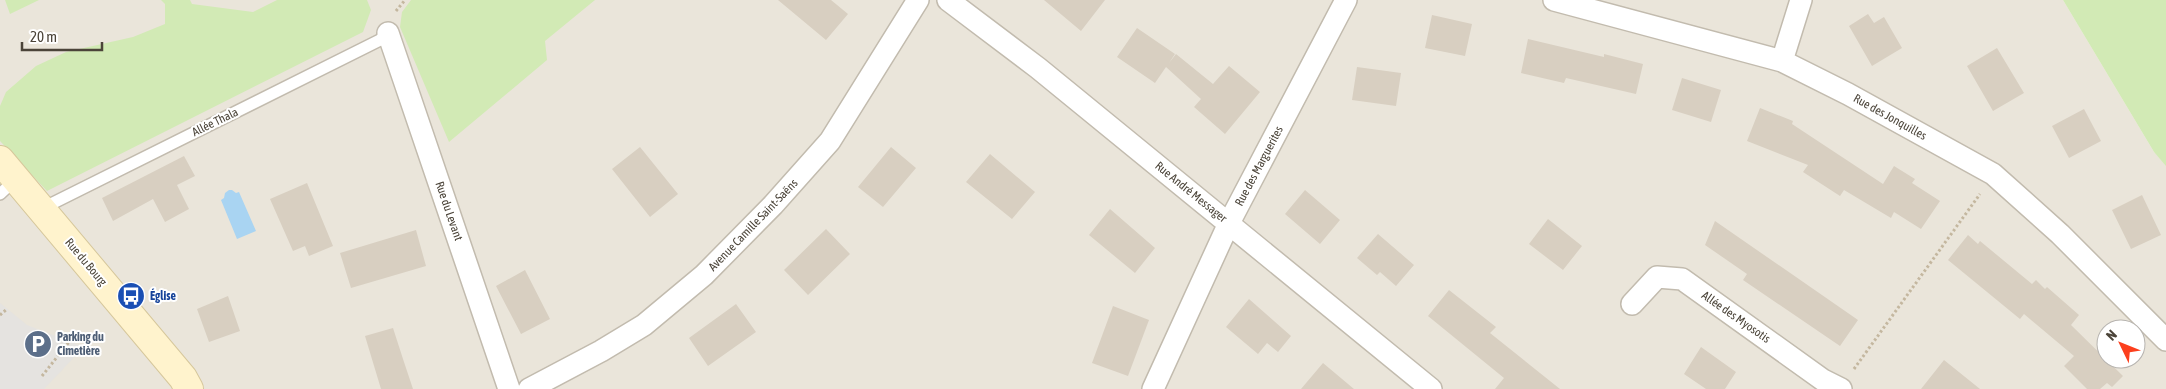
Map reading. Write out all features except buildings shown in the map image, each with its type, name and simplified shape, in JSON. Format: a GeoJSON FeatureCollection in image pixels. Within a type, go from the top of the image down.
{"type":"FeatureCollection","features":[{"type":"Feature","properties":{"kind":"street","name":"Avenue Camille Saint-Saëns"},"geometry":{"type":"LineString","coordinates":[[529,389],[602,351],[644,325],[704,276],[773,205],[830,141],[918,0]]}},
{"type":"Feature","properties":{"kind":"street","name":"Rue André Messager"},"geometry":{"type":"LineString","coordinates":[[948,0],[1038,68],[1428,388]]}},
{"type":"Feature","properties":{"kind":"street","name":"Rue des Marguerites"},"geometry":{"type":"LineString","coordinates":[[1154,389],[1229,223],[1346,0]]}},
{"type":"Feature","properties":{"kind":"street","name":"Rue des Jonquilles"},"geometry":{"type":"LineString","coordinates":[[1554,0],[1782,61],[1848,94],[1994,174],[2060,234],[2166,340]]}},
{"type":"Feature","properties":{"kind":"street"},"geometry":{"type":"LineString","coordinates":[[1782,61],[1801,0]]}},
{"type":"Feature","properties":{"kind":"street","name":"Rue du Levant"},"geometry":{"type":"LineString","coordinates":[[388,33],[509,389]]}},
{"type":"Feature","properties":{"kind":"street","name":"Rue du Bourg"},"geometry":{"type":"LineString","coordinates":[[5,178],[41,209],[183,378],[189,389]]}},
{"type":"Feature","properties":{"kind":"street","name":"Allée des Myosotis"},"geometry":{"type":"LineString","coordinates":[[1632,304],[1657,277],[1682,279],[1830,387]]}},
{"type":"Feature","properties":{"kind":"lane","name":"Allée Thala"},"geometry":{"type":"LineString","coordinates":[[41,209],[380,40],[388,33]]}},
{"type":"Feature","properties":{"kind":"path"},"geometry":{"type":"LineString","coordinates":[[1830,387],[1994,174]]}},
{"type":"Feature","properties":{"kind":"path"},"geometry":{"type":"LineString","coordinates":[[0,315],[7,309]]}},
{"type":"Feature","properties":{"kind":"path"},"geometry":{"type":"LineString","coordinates":[[42,376],[69,342]]}},
{"type":"Feature","properties":{"kind":"shaded area"},"geometry":{"type":"Polygon","coordinates":[[[0,0],[2063,0],[2154,152],[2166,165],[2166,389],[0,389],[0,0]]]}},
{"type":"Feature","properties":{"kind":"shaded area","name":"Parking du Cimetière"},"geometry":{"type":"Polygon","coordinates":[[[0,303],[27,325],[84,347],[44,389],[0,389],[0,303]]]}},
{"type":"Feature","properties":{"kind":"green space"},"geometry":{"type":"Polygon","coordinates":[[[5,0],[39,0],[10,14],[5,0]]]}},
{"type":"Feature","properties":{"kind":"green space"},"geometry":{"type":"Polygon","coordinates":[[[161,0],[190,0],[192,4],[253,12],[277,0],[367,0],[371,10],[363,32],[47,191],[0,141],[0,106],[6,92],[36,66],[66,52],[133,37],[165,24],[165,4],[161,0]]]}},
{"type":"Feature","properties":{"kind":"green space"},"geometry":{"type":"Polygon","coordinates":[[[411,0],[595,0],[545,41],[547,60],[449,142],[400,27],[402,12],[411,0]]]}},
{"type":"Feature","properties":{"kind":"green space"},"geometry":{"type":"Polygon","coordinates":[[[2063,0],[2166,0],[2166,166],[2154,152],[2063,0]]]}},
{"type":"Feature","properties":{"kind":"water"},"geometry":{"type":"Polygon","coordinates":[[[229,190],[236,193],[239,192],[256,231],[237,239],[221,200],[229,190]]]}},
{"type":"Feature","properties":{"kind":"place","name":"Église"},"geometry":{"type":"Point","coordinates":[131,296]}},
{"type":"Feature","properties":{"kind":"place","name":"Parking du Cimetière"},"geometry":{"type":"Point","coordinates":[38,344]}}]}
